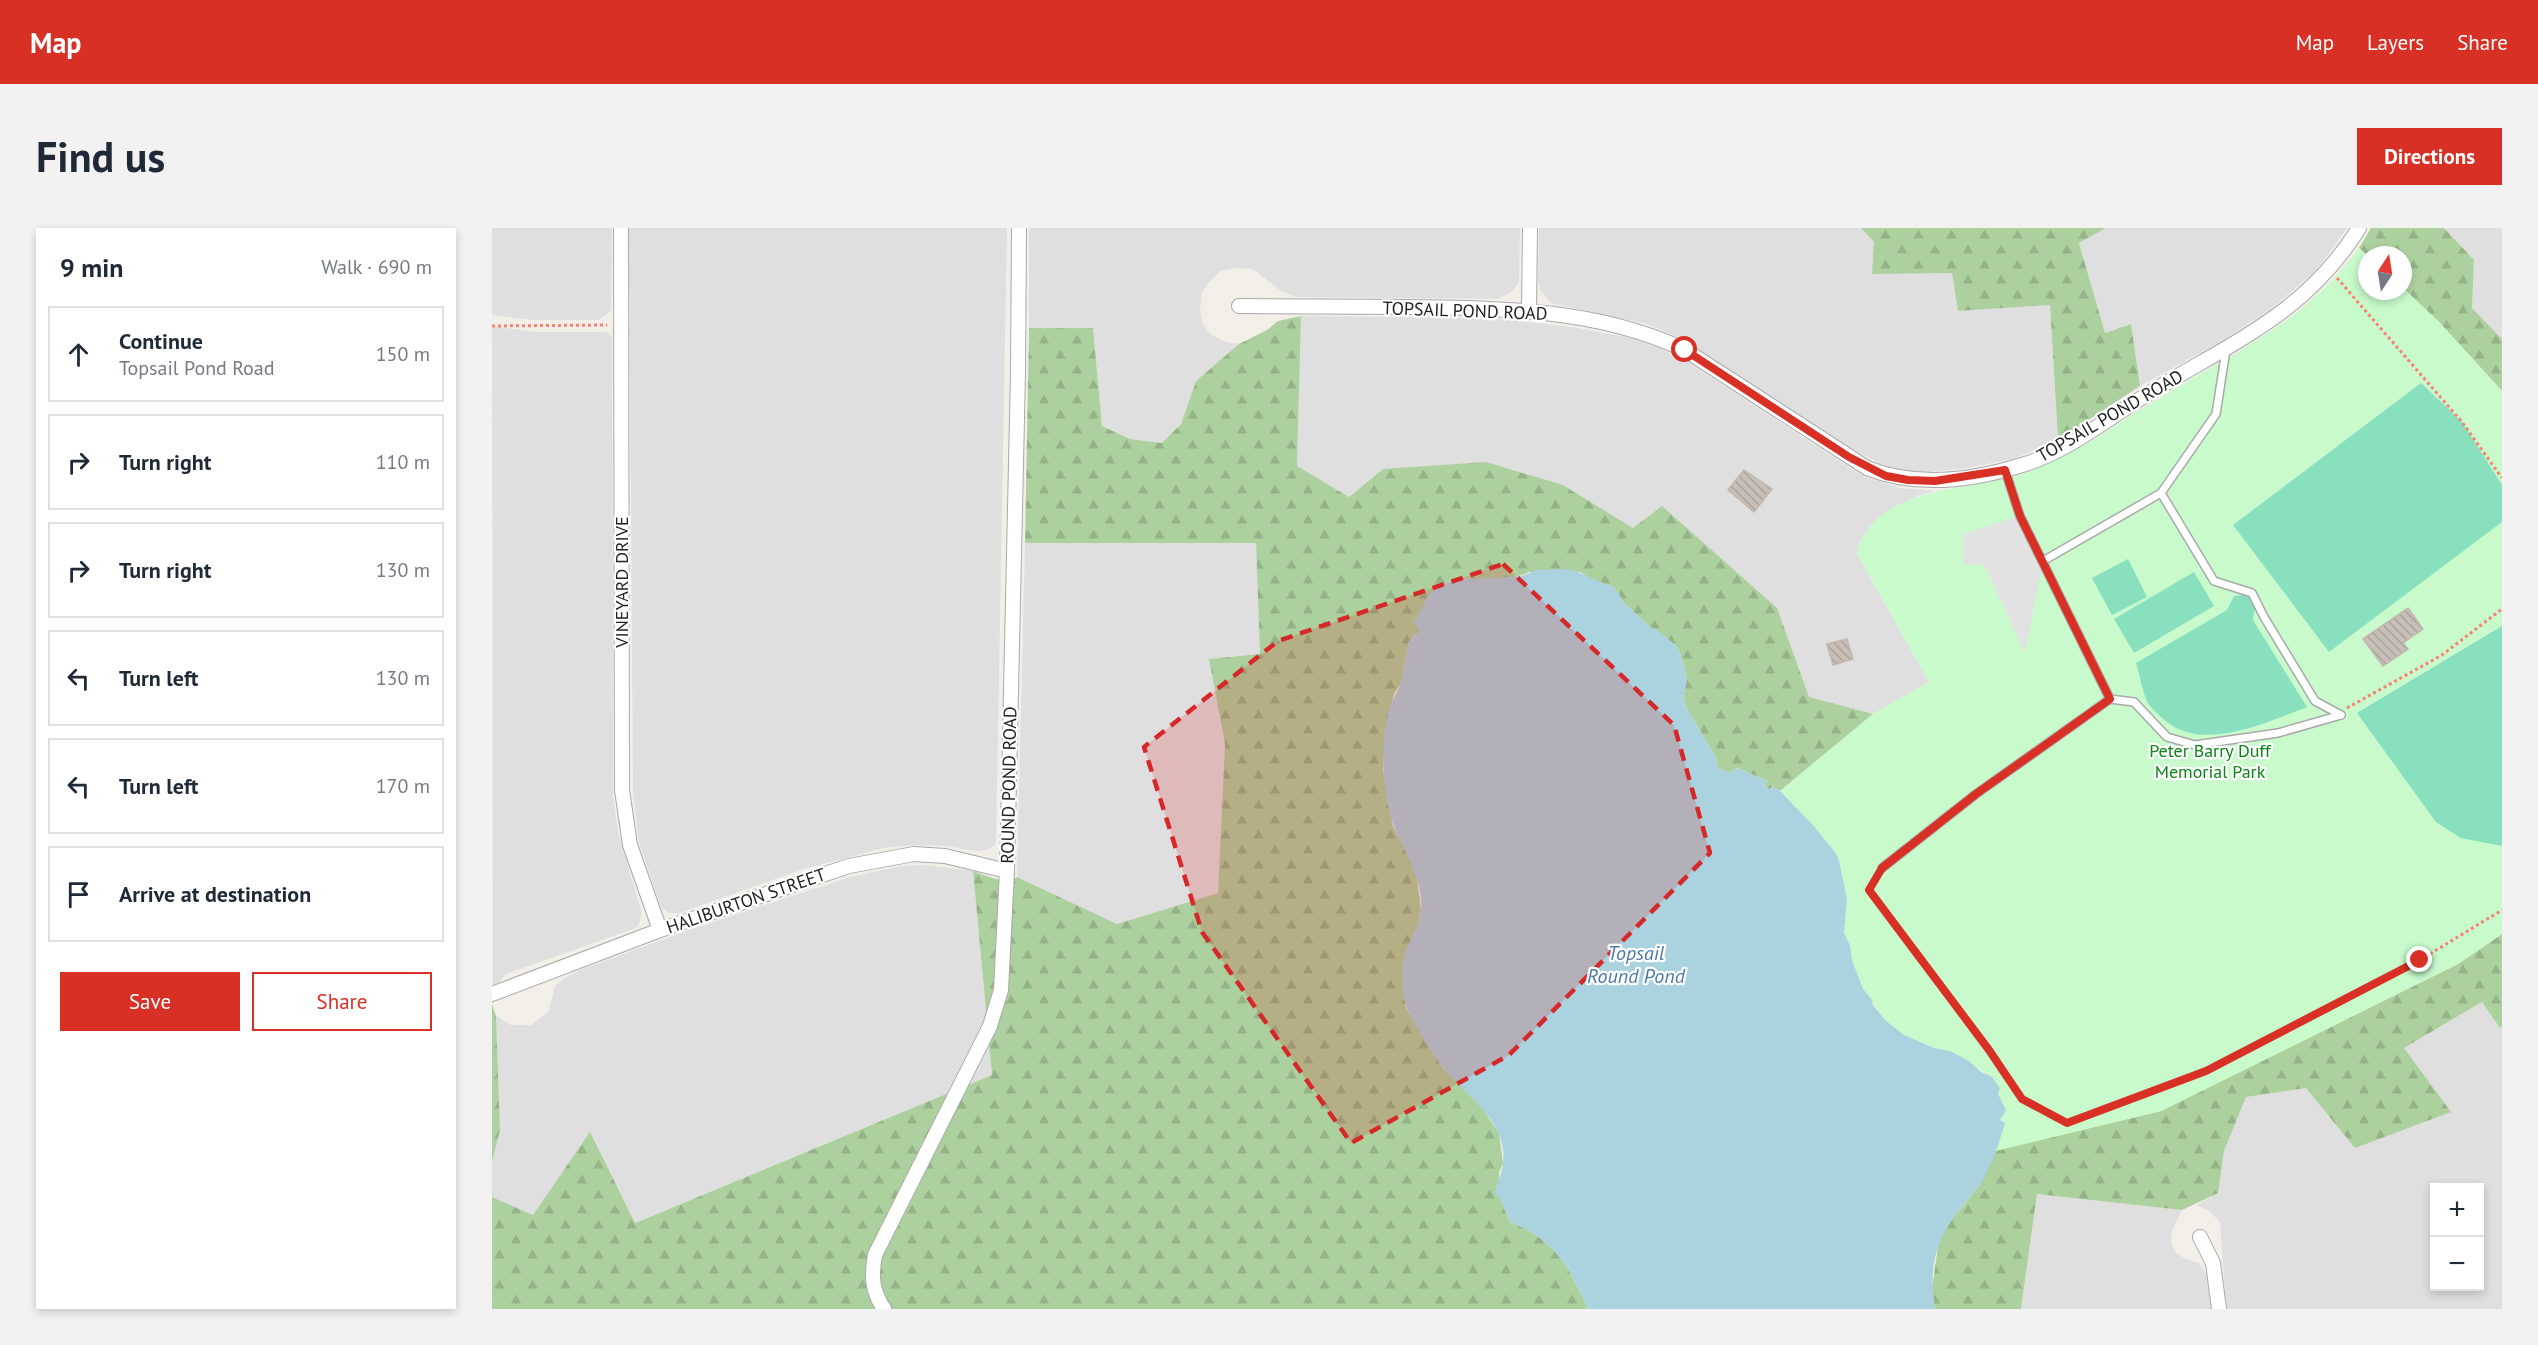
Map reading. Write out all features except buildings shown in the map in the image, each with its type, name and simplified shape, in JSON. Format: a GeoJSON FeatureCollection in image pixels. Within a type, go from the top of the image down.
{"type":"FeatureCollection","features":[{"type":"Feature","properties":{"kind":"street","name":"VINEYARD DRIVE"},"geometry":{"type":"LineString","coordinates":[[621,228],[622,790],[630,845],[660,930]]}},
{"type":"Feature","properties":{"kind":"street","name":"ROUND POND ROAD"},"geometry":{"type":"LineString","coordinates":[[884,1309],[877,1298],[871,1276],[875,1255],[985,1037],[1001,990],[1007,871],[1019,228]]}},
{"type":"Feature","properties":{"kind":"street"},"geometry":{"type":"LineString","coordinates":[[1528,310],[1530,228]]}},
{"type":"Feature","properties":{"kind":"street","name":"TOPSAIL POND ROAD"},"geometry":{"type":"LineString","coordinates":[[1239,306],[1528,310],[1616,326],[1665,340],[1712,366],[1858,462],[1886,476],[1935,481],[2005,470],[2047,455],[2226,349],[2286,310],[2330,270],[2359,228]]}},
{"type":"Feature","properties":{"kind":"street","name":"HALIBURTON STREET"},"geometry":{"type":"LineString","coordinates":[[492,994],[660,930],[807,879],[884,858],[914,854],[945,856],[1007,871]]}},
{"type":"Feature","properties":{"kind":"street"},"geometry":{"type":"LineString","coordinates":[[2200,1237],[2213,1263],[2219,1309]]}},
{"type":"Feature","properties":{"kind":"lane"},"geometry":{"type":"LineString","coordinates":[[2043,561],[2161,493],[2217,414],[2226,349]]}},
{"type":"Feature","properties":{"kind":"lane"},"geometry":{"type":"LineString","coordinates":[[2005,470],[2020,516],[2110,699]]}},
{"type":"Feature","properties":{"kind":"lane"},"geometry":{"type":"LineString","coordinates":[[2161,493],[2214,581],[2252,593],[2315,701],[2341,715]]}},
{"type":"Feature","properties":{"kind":"lane"},"geometry":{"type":"LineString","coordinates":[[1882,868],[1976,794],[2110,699],[2134,702],[2167,738],[2195,745],[2278,733],[2341,715]]}},
{"type":"Feature","properties":{"kind":"path"},"geometry":{"type":"LineString","coordinates":[[2330,270],[2462,422],[2502,478]]}},
{"type":"Feature","properties":{"kind":"path"},"geometry":{"type":"LineString","coordinates":[[492,326],[621,325]]}},
{"type":"Feature","properties":{"kind":"path"},"geometry":{"type":"LineString","coordinates":[[2341,715],[2342,710],[2442,655],[2502,609]]}},
{"type":"Feature","properties":{"kind":"path"},"geometry":{"type":"LineString","coordinates":[[1882,868],[1869,890],[1989,1050],[2022,1099],[2067,1123],[2206,1071],[2420,960],[2502,910]]}},
{"type":"Feature","properties":{"kind":"highlighted area"},"geometry":{"type":"Polygon","coordinates":[[[1503,564],[1674,725],[1710,853],[1509,1055],[1351,1143],[1202,932],[1144,747],[1278,641],[1503,564]]]}},
{"type":"Feature","properties":{"kind":"shaded area"},"geometry":{"type":"Polygon","coordinates":[[[492,228],[612,228],[611,309],[609,313],[598,320],[533,320],[492,315],[492,228]]]}},
{"type":"Feature","properties":{"kind":"shaded area"},"geometry":{"type":"Polygon","coordinates":[[[629,228],[1007,228],[996,844],[988,850],[915,845],[883,848],[804,869],[679,913],[669,913],[661,907],[639,842],[633,791],[629,228]]]}},
{"type":"Feature","properties":{"kind":"shaded area"},"geometry":{"type":"Polygon","coordinates":[[[1029,228],[1520,228],[1519,283],[1510,293],[1498,299],[1296,297],[1281,291],[1253,269],[1236,268],[1220,271],[1202,293],[1200,309],[1202,322],[1210,334],[1223,341],[1239,344],[1196,381],[1181,424],[1163,443],[1130,439],[1102,426],[1093,328],[1029,328],[1029,228]]]}},
{"type":"Feature","properties":{"kind":"shaded area"},"geometry":{"type":"Polygon","coordinates":[[[1539,228],[1861,228],[1874,242],[1952,273],[1958,311],[2050,305],[2058,440],[2013,459],[1961,469],[1914,473],[1894,470],[1852,449],[1678,337],[1647,324],[1551,303],[1540,290],[1538,280],[1539,228]]]}},
{"type":"Feature","properties":{"kind":"shaded area"},"geometry":{"type":"Polygon","coordinates":[[[2106,228],[2347,228],[2316,271],[2269,310],[2222,341],[2140,386],[2131,324],[2105,333],[2079,243],[2106,228]]]}},
{"type":"Feature","properties":{"kind":"shaded area"},"geometry":{"type":"Polygon","coordinates":[[[2444,228],[2502,228],[2502,339],[2472,308],[2474,260],[2444,228]]]}},
{"type":"Feature","properties":{"kind":"shaded area"},"geometry":{"type":"Polygon","coordinates":[[[1301,316],[1493,318],[1572,327],[1630,338],[1658,347],[1684,360],[1863,476],[1900,488],[1936,491],[1917,496],[1886,513],[1870,526],[1860,541],[1857,554],[1929,682],[1873,714],[1808,697],[1777,608],[1633,528],[1563,485],[1383,469],[1349,497],[1297,466],[1301,316]]]}},
{"type":"Feature","properties":{"kind":"shaded area"},"geometry":{"type":"Polygon","coordinates":[[[492,326],[536,332],[606,332],[612,337],[613,796],[618,832],[642,914],[638,926],[633,929],[506,974],[493,989],[492,326]]]}},
{"type":"Feature","properties":{"kind":"shaded area"},"geometry":{"type":"Polygon","coordinates":[[[2020,516],[2043,561],[2025,653],[1984,565],[1963,564],[1963,534],[2020,516]]]}},
{"type":"Feature","properties":{"kind":"shaded area"},"geometry":{"type":"Polygon","coordinates":[[[1025,543],[1256,543],[1260,654],[1209,659],[1225,744],[1218,893],[1117,924],[1017,877],[1025,543]]]}},
{"type":"Feature","properties":{"kind":"shaded area"},"geometry":{"type":"Polygon","coordinates":[[[924,865],[973,871],[992,1075],[634,1223],[533,1215],[492,1197],[492,1162],[500,1130],[496,1016],[511,1025],[531,1025],[549,1011],[555,986],[580,970],[692,929],[847,878],[901,866],[924,865]]]}},
{"type":"Feature","properties":{"kind":"shaded area"},"geometry":{"type":"Polygon","coordinates":[[[2482,1002],[2500,1027],[2502,1026],[2502,1309],[2226,1309],[2220,1222],[2209,1211],[2196,1205],[2218,1193],[2224,1151],[2246,1097],[2306,1088],[2404,1048],[2482,1002]]]}},
{"type":"Feature","properties":{"kind":"shaded area"},"geometry":{"type":"Polygon","coordinates":[[[2037,1194],[2182,1210],[2172,1230],[2171,1243],[2176,1253],[2199,1263],[2208,1277],[2212,1309],[2021,1309],[2037,1194]]]}},
{"type":"Feature","properties":{"kind":"green space"},"geometry":{"type":"Polygon","coordinates":[[[1861,228],[2106,228],[2079,243],[2105,333],[2131,324],[2140,386],[2058,440],[2050,305],[1958,311],[1952,273],[1872,274],[1874,242],[1861,228]]]}},
{"type":"Feature","properties":{"kind":"green space"},"geometry":{"type":"Polygon","coordinates":[[[2371,228],[2444,228],[2474,260],[2472,308],[2502,339],[2502,391],[2439,322],[2412,296],[2412,246],[2360,246],[2371,228]]]}},
{"type":"Feature","properties":{"kind":"green space","name":"Peter Barry Duff Memorial Park"},"geometry":{"type":"Polygon","coordinates":[[[2358,249],[2358,300],[2412,300],[2412,296],[2439,322],[2502,391],[2502,934],[2458,964],[2161,1111],[1995,1151],[2001,1133],[2002,1114],[1991,1076],[1939,1048],[1904,1035],[1886,1021],[1863,989],[1852,960],[1850,945],[1844,933],[1847,899],[1839,860],[1812,824],[1780,791],[1873,714],[1929,682],[1857,554],[1866,532],[1881,515],[1901,503],[1949,489],[2019,475],[2055,460],[2267,334],[2316,296],[2358,249]]]}},
{"type":"Feature","properties":{"kind":"green space"},"geometry":{"type":"Polygon","coordinates":[[[1301,316],[1297,466],[1349,497],[1383,469],[1486,462],[1563,485],[1633,528],[1662,506],[1777,608],[1809,697],[1873,714],[1780,791],[1773,787],[1769,789],[1765,787],[1767,781],[1737,768],[1730,773],[1718,768],[1715,756],[1687,709],[1683,698],[1687,679],[1680,653],[1675,645],[1650,627],[1625,604],[1613,586],[1596,582],[1580,572],[1529,572],[1513,577],[1493,579],[1454,578],[1420,633],[1409,641],[1401,683],[1394,694],[1385,731],[1383,769],[1393,827],[1407,851],[1417,878],[1421,911],[1417,929],[1405,954],[1403,980],[1406,1008],[1443,1068],[1483,1109],[1499,1133],[1503,1163],[1499,1173],[1500,1198],[1510,1222],[1539,1237],[1559,1256],[1588,1309],[492,1309],[492,1197],[533,1215],[590,1132],[635,1223],[992,1075],[973,871],[1001,880],[1017,877],[1117,924],[1218,893],[1225,744],[1209,659],[1260,654],[1256,543],[1025,543],[1029,328],[1093,328],[1102,426],[1130,439],[1162,443],[1181,424],[1196,381],[1239,344],[1267,330],[1278,321],[1301,316]]]}},
{"type":"Feature","properties":{"kind":"green space"},"geometry":{"type":"Polygon","coordinates":[[[2421,383],[2462,422],[2502,485],[2502,522],[2329,652],[2233,525],[2421,383]]]}},
{"type":"Feature","properties":{"kind":"green space"},"geometry":{"type":"Polygon","coordinates":[[[2128,559],[2147,597],[2112,615],[2092,578],[2128,559]]]}},
{"type":"Feature","properties":{"kind":"green space"},"geometry":{"type":"Polygon","coordinates":[[[2194,572],[2214,606],[2134,653],[2114,619],[2194,572]]]}},
{"type":"Feature","properties":{"kind":"green space"},"geometry":{"type":"Polygon","coordinates":[[[2243,595],[2252,598],[2255,608],[2253,620],[2307,707],[2272,721],[2232,732],[2213,735],[2194,734],[2177,728],[2161,717],[2148,703],[2136,663],[2227,610],[2234,596],[2243,595]]]}},
{"type":"Feature","properties":{"kind":"green space"},"geometry":{"type":"Polygon","coordinates":[[[2502,626],[2502,846],[2461,838],[2436,822],[2357,713],[2502,626]]]}},
{"type":"Feature","properties":{"kind":"green space"},"geometry":{"type":"Polygon","coordinates":[[[2502,934],[2502,1026],[2500,1028],[2482,1002],[2404,1048],[2451,1112],[2355,1148],[2306,1088],[2246,1097],[2224,1151],[2218,1193],[2182,1210],[2037,1194],[2021,1309],[1935,1309],[1932,1289],[1938,1246],[1945,1228],[1978,1187],[1995,1151],[2161,1111],[2458,964],[2502,934]]]}},
{"type":"Feature","properties":{"kind":"green space"},"geometry":{"type":"Polygon","coordinates":[[[492,1004],[496,1016],[500,1130],[492,1162],[492,1004]]]}},
{"type":"Feature","properties":{"kind":"water","name":"Topsail Round Pond"},"geometry":{"type":"Polygon","coordinates":[[[1566,569],[1613,586],[1625,604],[1650,627],[1675,645],[1680,653],[1687,679],[1683,698],[1687,709],[1715,756],[1718,768],[1730,773],[1736,768],[1767,781],[1765,787],[1769,789],[1773,787],[1780,791],[1835,852],[1839,860],[1847,899],[1844,933],[1850,945],[1852,960],[1863,989],[1886,1021],[1904,1035],[1934,1048],[1950,1051],[1969,1061],[1981,1072],[1991,1076],[2000,1088],[1998,1094],[2006,1110],[2000,1120],[2005,1123],[2003,1130],[1982,1182],[1955,1215],[1940,1242],[1933,1272],[1935,1309],[1588,1309],[1559,1256],[1539,1237],[1510,1222],[1500,1198],[1495,1194],[1503,1163],[1503,1148],[1499,1135],[1484,1111],[1445,1070],[1435,1056],[1414,1023],[1405,1003],[1404,959],[1420,918],[1421,897],[1414,870],[1391,819],[1384,781],[1385,733],[1389,710],[1399,688],[1409,641],[1413,635],[1420,633],[1414,622],[1429,594],[1454,578],[1522,576],[1536,570],[1566,569]]]}},
{"type":"Feature","properties":{"kind":"route"},"geometry":{"type":"LineString","coordinates":[[1685,350],[1849,457],[1886,476],[1935,481],[2005,470],[2020,516],[2110,699],[1976,794],[1882,868],[1869,890],[1989,1050],[2022,1099],[2067,1123],[2206,1071],[2420,960]]}}]}
